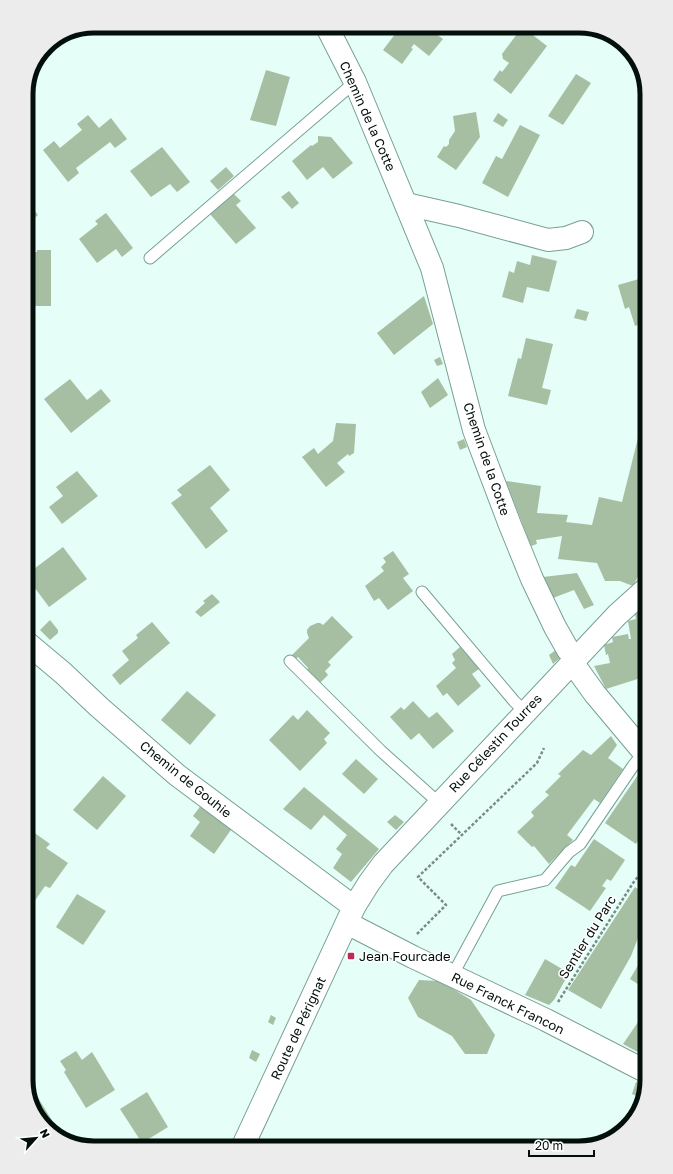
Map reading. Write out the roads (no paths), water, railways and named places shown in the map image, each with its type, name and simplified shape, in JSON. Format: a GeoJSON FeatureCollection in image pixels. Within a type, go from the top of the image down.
{"type":"FeatureCollection","features":[{"type":"Feature","properties":{"kind":"street","name":"Chemin de la Cotte"},"geometry":{"type":"LineString","coordinates":[[330,33],[355,82],[432,268],[474,430],[532,579],[555,627],[595,694],[640,748]]}},
{"type":"Feature","properties":{"kind":"street"},"geometry":{"type":"LineString","coordinates":[[406,204],[459,216],[548,240],[566,238],[582,232]]}},
{"type":"Feature","properties":{"kind":"street","name":"Rue Célestin Tourres"},"geometry":{"type":"LineString","coordinates":[[350,915],[369,883],[383,864],[574,660],[617,615],[640,594]]}},
{"type":"Feature","properties":{"kind":"street","name":"Chemin de Gouhie"},"geometry":{"type":"LineString","coordinates":[[33,648],[177,775],[350,915]]}},
{"type":"Feature","properties":{"kind":"street","name":"Rue Franck Francon"},"geometry":{"type":"LineString","coordinates":[[350,915],[405,953],[546,1020],[640,1068]]}},
{"type":"Feature","properties":{"kind":"street","name":"Route de Pérignat"},"geometry":{"type":"LineString","coordinates":[[245,1141],[350,915]]}},
{"type":"Feature","properties":{"kind":"lane"},"geometry":{"type":"LineString","coordinates":[[150,258],[355,82]]}},
{"type":"Feature","properties":{"kind":"lane"},"geometry":{"type":"LineString","coordinates":[[422,592],[525,712]]}},
{"type":"Feature","properties":{"kind":"lane"},"geometry":{"type":"LineString","coordinates":[[290,661],[381,751],[439,803]]}},
{"type":"Feature","properties":{"kind":"lane"},"geometry":{"type":"LineString","coordinates":[[452,976],[498,891],[545,880],[569,852],[580,844],[633,766],[640,759]]}},
{"type":"Feature","properties":{"kind":"place","name":"Jean Fourcade"},"geometry":{"type":"Point","coordinates":[351,956]}}]}
